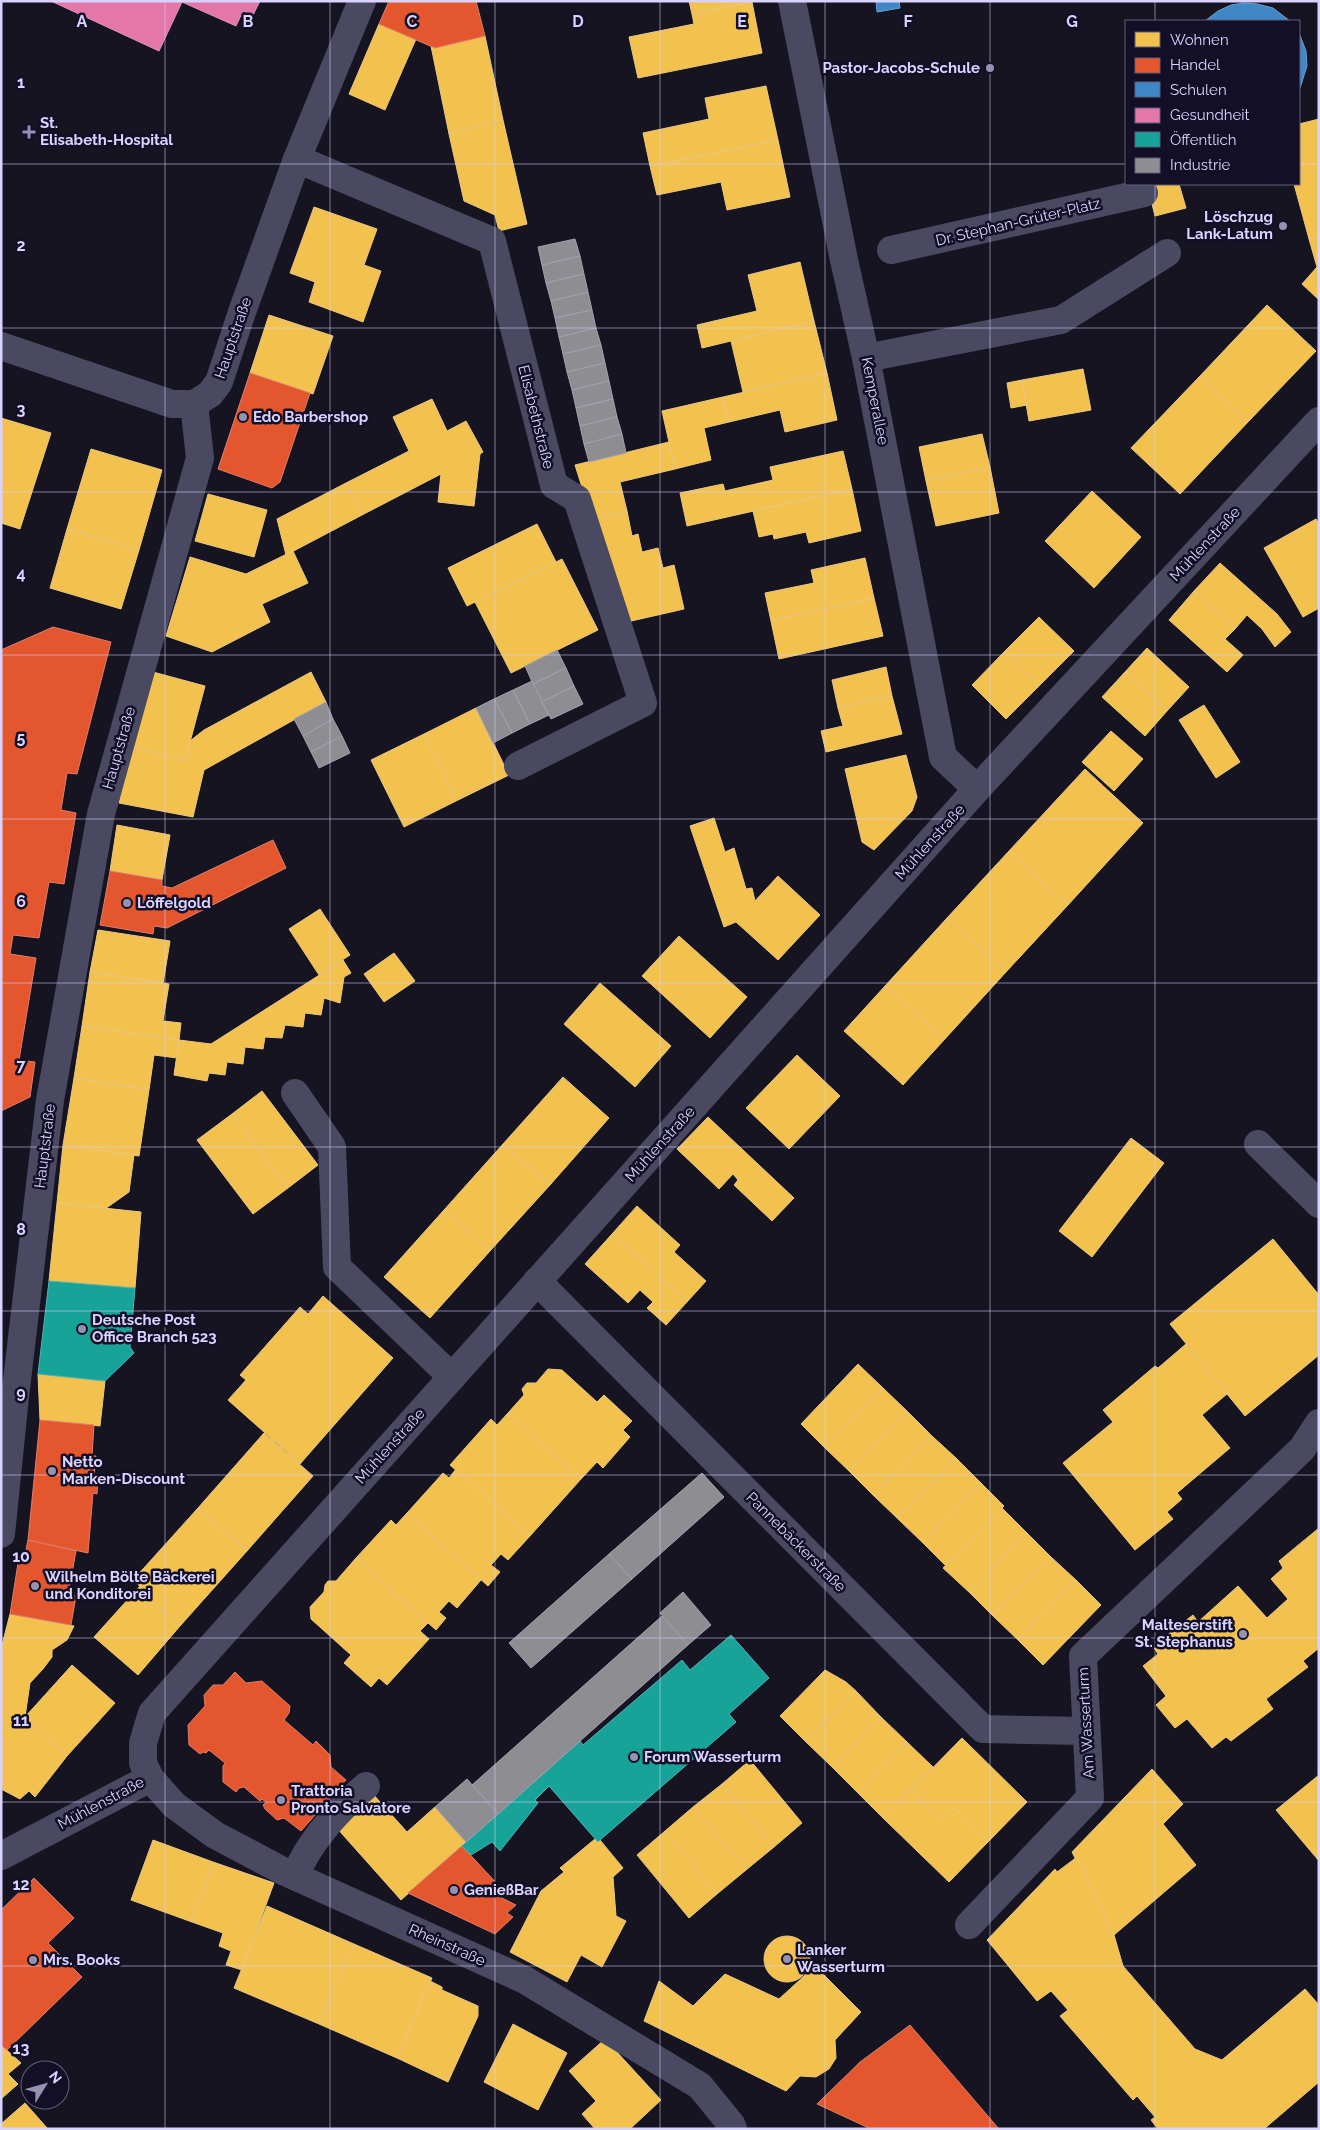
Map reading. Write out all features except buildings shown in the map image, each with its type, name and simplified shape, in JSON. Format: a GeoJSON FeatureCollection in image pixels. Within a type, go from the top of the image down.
{"type":"FeatureCollection","features":[{"type":"Feature","properties":{"kind":"street","name":"Hauptstraße"},"geometry":{"type":"LineString","coordinates":[[1,1534],[50,1100],[101,814],[200,458],[194,404],[210,394],[219,382],[297,159],[362,1]]}},
{"type":"Feature","properties":{"kind":"street","name":"Kemperallee"},"geometry":{"type":"LineString","coordinates":[[792,1],[844,260],[866,358],[943,756],[977,789]]}},
{"type":"Feature","properties":{"kind":"street","name":"Elisabethstraße"},"geometry":{"type":"LineString","coordinates":[[297,159],[492,241],[554,485],[577,499],[643,703],[518,766]]}},
{"type":"Feature","properties":{"kind":"street","name":"Dr. Stephan-Grüter-Platz"},"geometry":{"type":"LineString","coordinates":[[891,250],[1144,193]]}},
{"type":"Feature","properties":{"kind":"street"},"geometry":{"type":"LineString","coordinates":[[866,358],[1061,320],[1167,253]]}},
{"type":"Feature","properties":{"kind":"street"},"geometry":{"type":"LineString","coordinates":[[1,346],[172,404],[194,404]]}},
{"type":"Feature","properties":{"kind":"street","name":"Mühlenstraße"},"geometry":{"type":"LineString","coordinates":[[11,1851],[150,1778],[143,1763],[143,1743],[152,1713],[977,789],[1319,421]]}},
{"type":"Feature","properties":{"kind":"street"},"geometry":{"type":"LineString","coordinates":[[295,1093],[332,1147],[337,1267],[452,1377]]}},
{"type":"Feature","properties":{"kind":"street"},"geometry":{"type":"LineString","coordinates":[[1258,1144],[1319,1204]]}},
{"type":"Feature","properties":{"kind":"street","name":"Pannebäckerstraße"},"geometry":{"type":"LineString","coordinates":[[537,1281],[983,1730],[1086,1731]]}},
{"type":"Feature","properties":{"kind":"street","name":"Am Wasserturm"},"geometry":{"type":"LineString","coordinates":[[969,1925],[1090,1798],[1083,1656],[1302,1449],[1319,1423]]}},
{"type":"Feature","properties":{"kind":"street","name":"Rheinstraße"},"geometry":{"type":"LineString","coordinates":[[150,1778],[174,1805],[215,1835],[295,1876],[525,1980],[700,2086],[733,2129]]}},
{"type":"Feature","properties":{"kind":"street"},"geometry":{"type":"LineString","coordinates":[[295,1876],[304,1855],[340,1809],[366,1786]]}},
{"type":"Feature","properties":{"kind":"place","name":"Pastor-Jacobs-Schule"},"geometry":{"type":"Point","coordinates":[990,68]}},
{"type":"Feature","properties":{"kind":"place","name":"St. Elisabeth-Hospital"},"geometry":{"type":"Point","coordinates":[29,132]}},
{"type":"Feature","properties":{"kind":"place","name":"Löschzug Lank-Latum"},"geometry":{"type":"Point","coordinates":[1283,226]}},
{"type":"Feature","properties":{"kind":"place","name":"Edo Barbershop"},"geometry":{"type":"Point","coordinates":[243,417]}},
{"type":"Feature","properties":{"kind":"place","name":"Löffelgold"},"geometry":{"type":"Point","coordinates":[127,903]}},
{"type":"Feature","properties":{"kind":"place","name":"Deutsche Post Office Branch 523"},"geometry":{"type":"Point","coordinates":[82,1329]}},
{"type":"Feature","properties":{"kind":"place","name":"Netto Marken-Discount"},"geometry":{"type":"Point","coordinates":[52,1471]}},
{"type":"Feature","properties":{"kind":"place","name":"Wilhelm Bölte Bäckerei und Konditorei"},"geometry":{"type":"Point","coordinates":[35,1586]}},
{"type":"Feature","properties":{"kind":"place","name":"Malteserstift St. Stephanus"},"geometry":{"type":"Point","coordinates":[1243,1634]}},
{"type":"Feature","properties":{"kind":"place","name":"Forum Wasserturm"},"geometry":{"type":"Point","coordinates":[634,1757]}},
{"type":"Feature","properties":{"kind":"place","name":"Trattoria Pronto Salvatore"},"geometry":{"type":"Point","coordinates":[281,1800]}},
{"type":"Feature","properties":{"kind":"place","name":"GenießBar"},"geometry":{"type":"Point","coordinates":[454,1890]}},
{"type":"Feature","properties":{"kind":"place","name":"Lanker Wasserturm"},"geometry":{"type":"Point","coordinates":[787,1959]}},
{"type":"Feature","properties":{"kind":"place","name":"Mrs. Books"},"geometry":{"type":"Point","coordinates":[33,1960]}}]}
